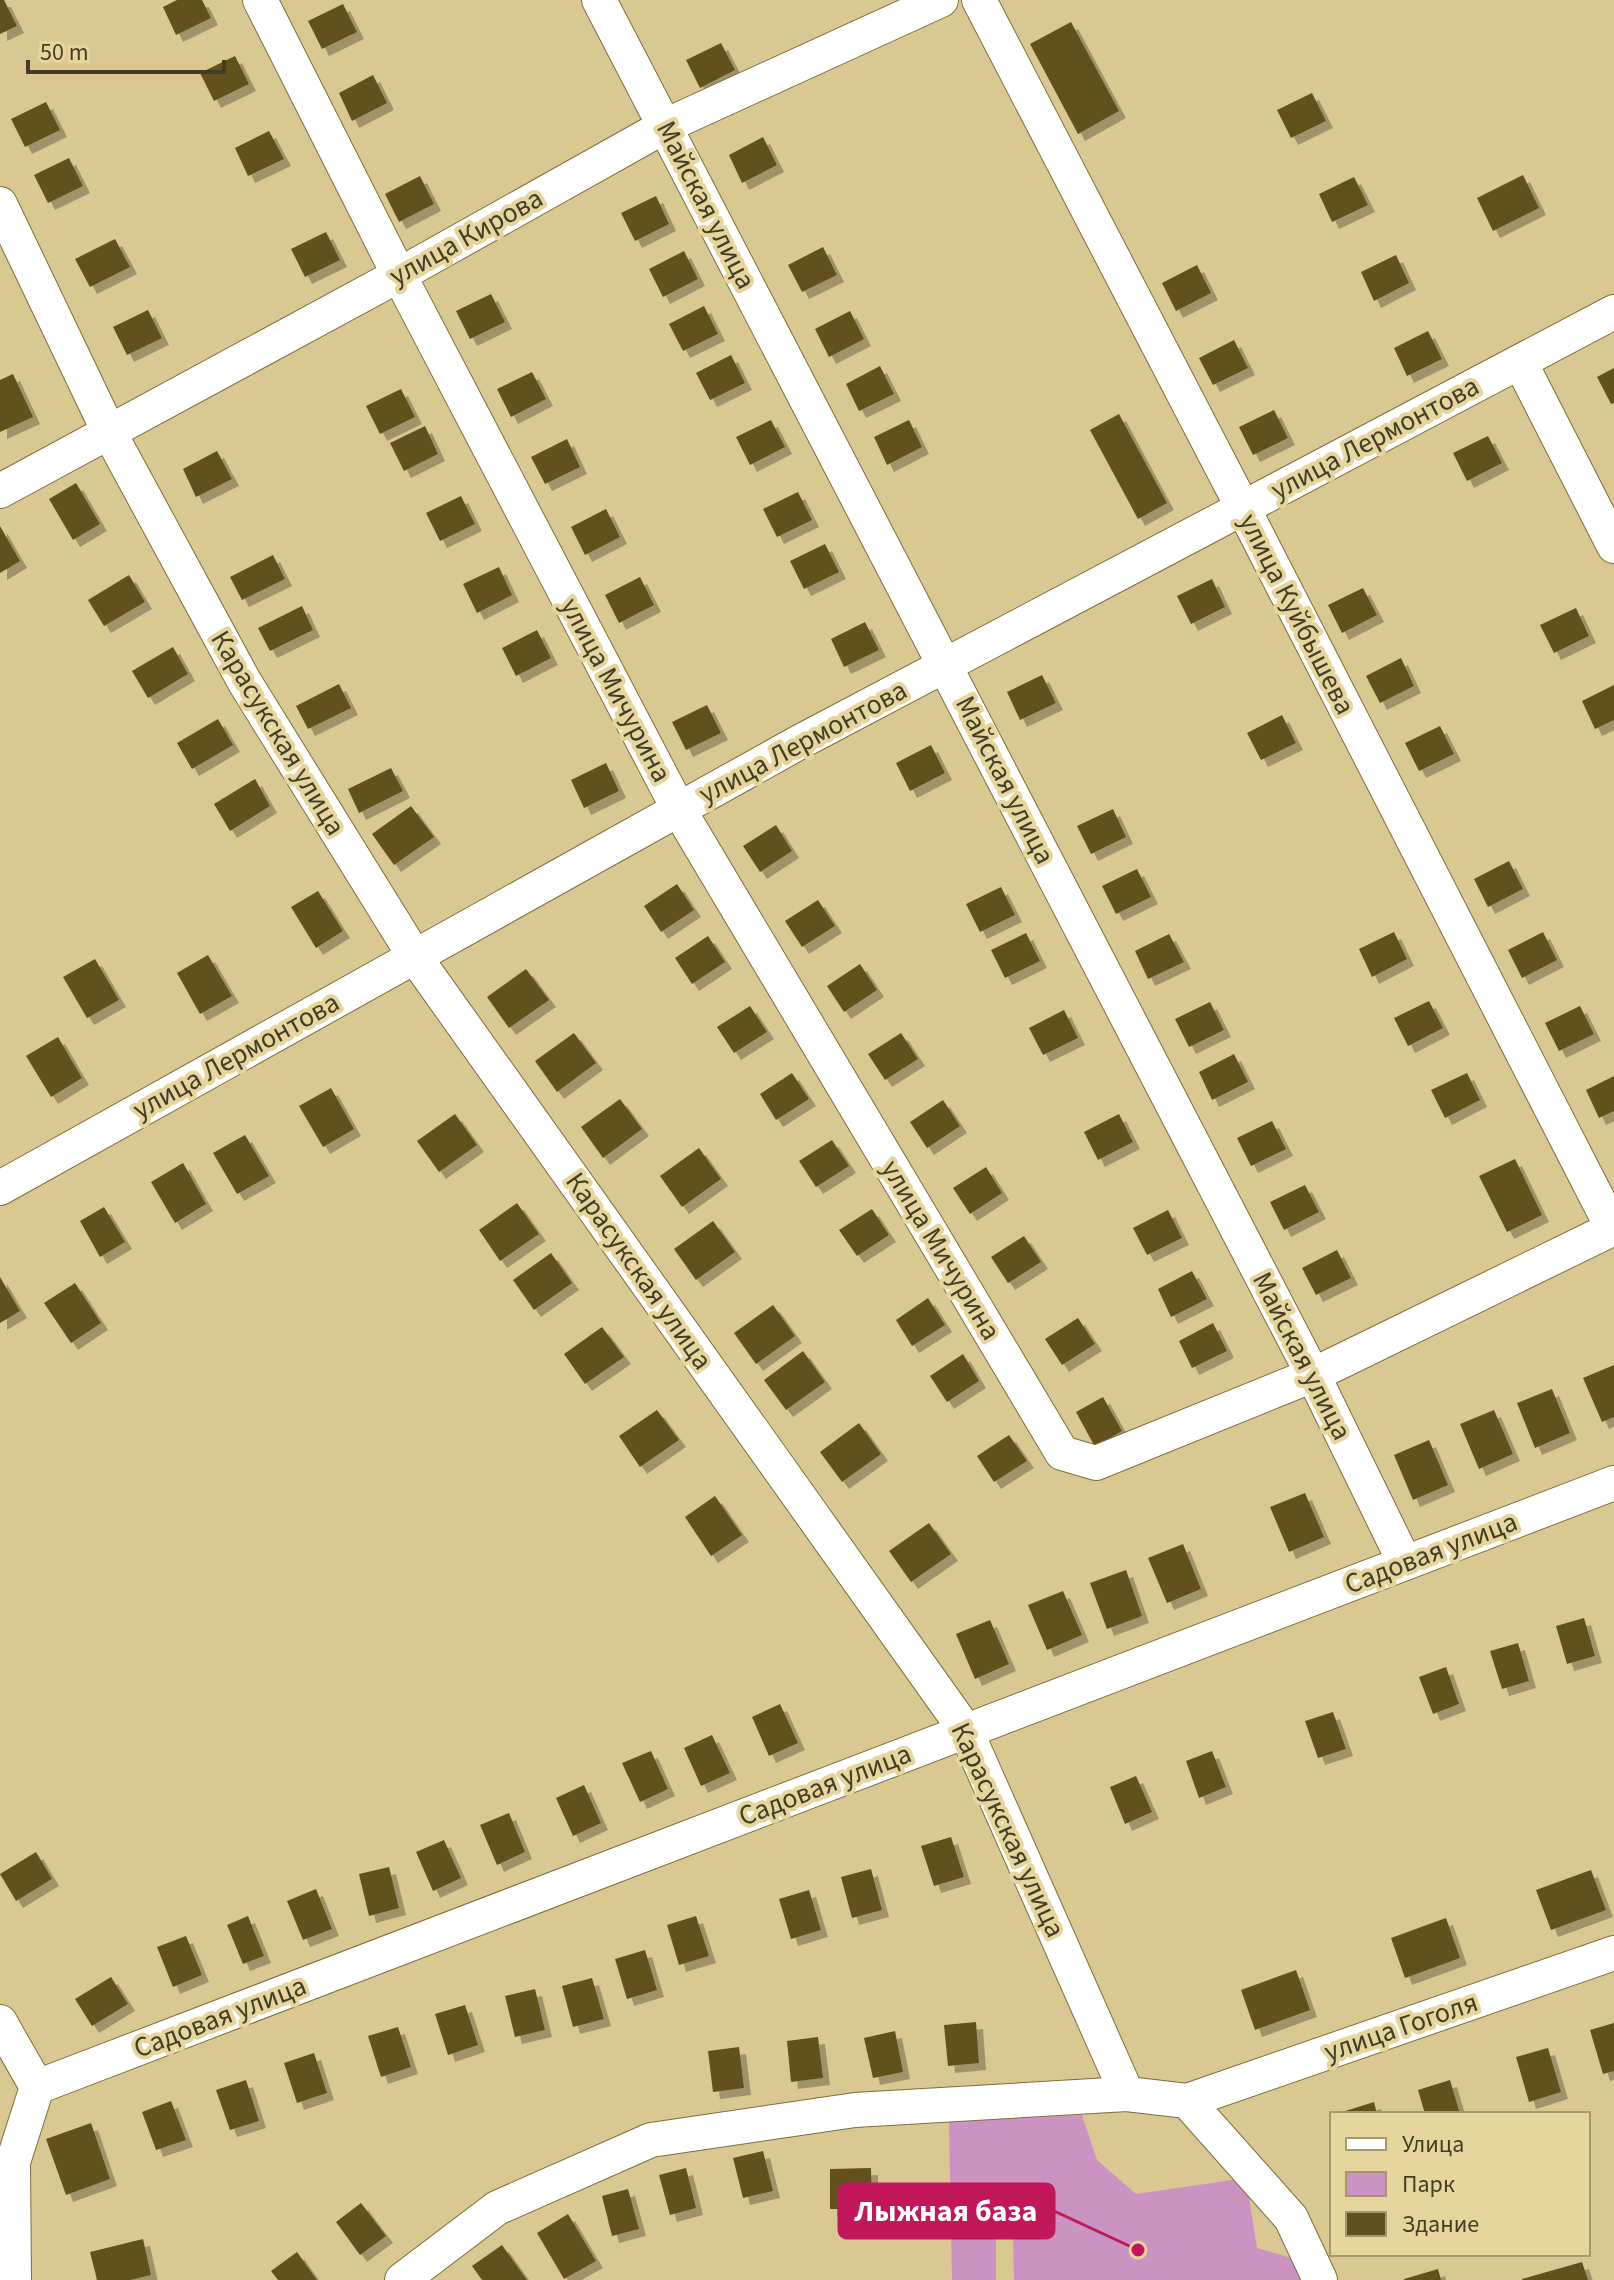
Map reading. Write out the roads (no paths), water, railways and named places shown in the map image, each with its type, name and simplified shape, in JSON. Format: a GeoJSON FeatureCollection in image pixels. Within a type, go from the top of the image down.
{"type":"FeatureCollection","features":[{"type":"Feature","properties":{"kind":"street","name":"улица Мичурина"},"geometry":{"type":"LineString","coordinates":[[260,0],[399,275],[679,810],[1062,1453],[1096,1463],[1313,1375]]}},
{"type":"Feature","properties":{"kind":"street","name":"Майская улица"},"geometry":{"type":"LineString","coordinates":[[599,0],[1313,1375],[1405,1563]]}},
{"type":"Feature","properties":{"kind":"street","name":"улица Кирова"},"geometry":{"type":"LineString","coordinates":[[0,491],[399,275],[665,126],[941,0]]}},
{"type":"Feature","properties":{"kind":"street","name":"улица Куйбышева"},"geometry":{"type":"LineString","coordinates":[[979,0],[1613,1229]]}},
{"type":"Feature","properties":{"kind":"street","name":"Карасукская улица"},"geometry":{"type":"LineString","coordinates":[[0,204],[109,432],[244,681],[415,957],[966,1731],[1127,2094]]}},
{"type":"Feature","properties":{"kind":"street","name":"улица Лермонтова"},"geometry":{"type":"LineString","coordinates":[[0,1188],[945,665],[1614,312]]}},
{"type":"Feature","properties":{"kind":"street"},"geometry":{"type":"LineString","coordinates":[[1520,362],[1614,546]]}},
{"type":"Feature","properties":{"kind":"street"},"geometry":{"type":"LineString","coordinates":[[1313,1375],[1613,1229]]}},
{"type":"Feature","properties":{"kind":"street","name":"Садовая улица"},"geometry":{"type":"LineString","coordinates":[[37,2087],[1614,1483]]}},
{"type":"Feature","properties":{"kind":"street","name":"улица Гоголя"},"geometry":{"type":"LineString","coordinates":[[1187,2101],[1614,1953]]}},
{"type":"Feature","properties":{"kind":"street"},"geometry":{"type":"LineString","coordinates":[[0,2022],[37,2087],[13,2162],[14,2280]]}},
{"type":"Feature","properties":{"kind":"street"},"geometry":{"type":"LineString","coordinates":[[402,2280],[497,2208],[651,2140],[855,2110],[1127,2094],[1187,2101],[1291,2218],[1320,2280]]}},
{"type":"Feature","properties":{"kind":"place","name":"Лыжная база"},"geometry":{"type":"Point","coordinates":[1138,2250]}}]}
